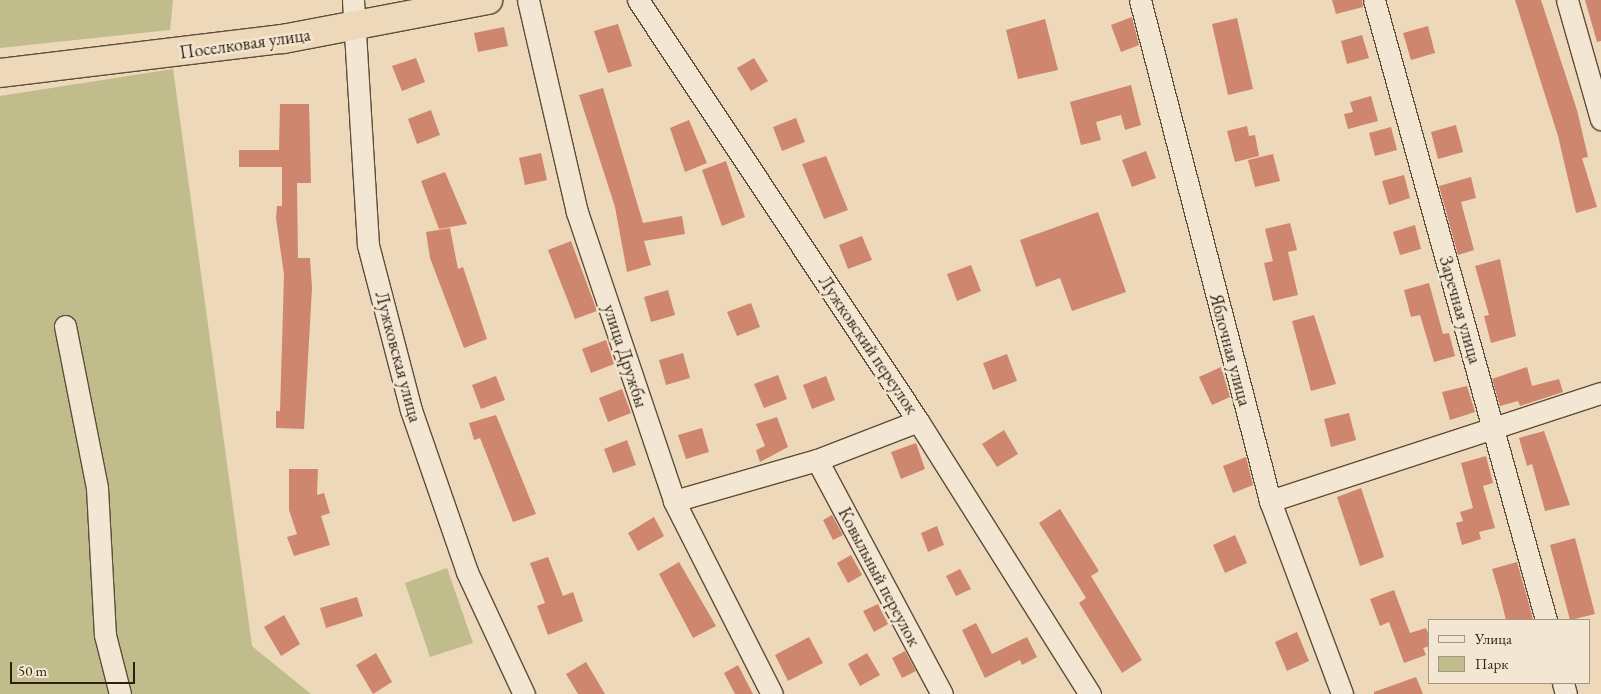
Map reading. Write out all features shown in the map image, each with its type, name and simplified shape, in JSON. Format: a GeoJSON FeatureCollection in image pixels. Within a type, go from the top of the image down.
{"type":"FeatureCollection","features":[{"type":"Feature","properties":{"kind":"highway","name":"Поселковая улица"},"geometry":{"type":"LineString","coordinates":[[0,73],[352,28],[488,0]]}},
{"type":"Feature","properties":{"kind":"street","name":"Лужковская улица"},"geometry":{"type":"LineString","coordinates":[[353,0],[352,28],[368,245],[411,410],[467,572],[524,694]]}},
{"type":"Feature","properties":{"kind":"street","name":"улица Дружбы"},"geometry":{"type":"LineString","coordinates":[[528,0],[578,212],[674,501],[772,694]]}},
{"type":"Feature","properties":{"kind":"street","name":"Лужковский переулок"},"geometry":{"type":"LineString","coordinates":[[638,0],[918,422],[1090,694]]}},
{"type":"Feature","properties":{"kind":"street","name":"Яблочная улица"},"geometry":{"type":"LineString","coordinates":[[1140,0],[1270,501],[1342,694]]}},
{"type":"Feature","properties":{"kind":"street","name":"Заречная улица"},"geometry":{"type":"LineString","coordinates":[[1374,0],[1546,619]]}},
{"type":"Feature","properties":{"kind":"street"},"geometry":{"type":"LineString","coordinates":[[1567,0],[1601,119]]}},
{"type":"Feature","properties":{"kind":"street"},"geometry":{"type":"LineString","coordinates":[[65,326],[97,488],[105,635],[120,694]]}},
{"type":"Feature","properties":{"kind":"street"},"geometry":{"type":"LineString","coordinates":[[1270,501],[1494,431],[1601,393]]}},
{"type":"Feature","properties":{"kind":"street"},"geometry":{"type":"LineString","coordinates":[[674,501],[816,460],[918,422]]}},
{"type":"Feature","properties":{"kind":"street","name":"Ковыльный переулок"},"geometry":{"type":"LineString","coordinates":[[816,460],[942,694]]}},
{"type":"Feature","properties":{"kind":"green space"},"geometry":{"type":"Polygon","coordinates":[[[0,0],[173,0],[170,30],[0,48],[0,0]]]}},
{"type":"Feature","properties":{"kind":"green space"},"geometry":{"type":"Polygon","coordinates":[[[173,69],[252,646],[311,694],[0,694],[0,96],[173,69]]]}},
{"type":"Feature","properties":{"kind":"green space"},"geometry":{"type":"Polygon","coordinates":[[[447,568],[473,643],[430,657],[405,583],[447,568]]]}},
{"type":"Feature","properties":{"kind":"building"},"geometry":{"type":"Polygon","coordinates":[[[1332,0],[1362,0],[1363,7],[1336,14],[1332,0]]]}},
{"type":"Feature","properties":{"kind":"building"},"geometry":{"type":"Polygon","coordinates":[[[1515,0],[1541,0],[1577,110],[1588,157],[1582,158],[1597,207],[1576,213],[1558,136],[1515,0]]]}},
{"type":"Feature","properties":{"kind":"building"},"geometry":{"type":"Polygon","coordinates":[[[1585,0],[1601,0],[1601,41],[1597,42],[1585,0]]]}},
{"type":"Feature","properties":{"kind":"building"},"geometry":{"type":"Polygon","coordinates":[[[1132,17],[1139,45],[1121,52],[1111,25],[1132,17]]]}},
{"type":"Feature","properties":{"kind":"building"},"geometry":{"type":"Polygon","coordinates":[[[1237,18],[1253,89],[1228,95],[1212,24],[1237,18]]]}},
{"type":"Feature","properties":{"kind":"building"},"geometry":{"type":"Polygon","coordinates":[[[1045,19],[1058,70],[1018,79],[1006,30],[1045,19]]]}},
{"type":"Feature","properties":{"kind":"building"},"geometry":{"type":"Polygon","coordinates":[[[618,24],[632,66],[608,73],[594,31],[618,24]]]}},
{"type":"Feature","properties":{"kind":"building"},"geometry":{"type":"Polygon","coordinates":[[[1428,26],[1435,53],[1411,60],[1403,33],[1428,26]]]}},
{"type":"Feature","properties":{"kind":"building"},"geometry":{"type":"Polygon","coordinates":[[[504,27],[508,46],[478,52],[474,33],[504,27]]]}},
{"type":"Feature","properties":{"kind":"building"},"geometry":{"type":"Polygon","coordinates":[[[1362,35],[1369,58],[1347,64],[1341,41],[1362,35]]]}},
{"type":"Feature","properties":{"kind":"building"},"geometry":{"type":"Polygon","coordinates":[[[416,58],[425,82],[402,91],[392,66],[416,58]]]}},
{"type":"Feature","properties":{"kind":"building"},"geometry":{"type":"Polygon","coordinates":[[[754,58],[768,81],[751,91],[737,68],[754,58]]]}},
{"type":"Feature","properties":{"kind":"building"},"geometry":{"type":"Polygon","coordinates":[[[1131,85],[1141,125],[1125,130],[1121,115],[1096,122],[1101,140],[1081,145],[1070,102],[1131,85]]]}},
{"type":"Feature","properties":{"kind":"building"},"geometry":{"type":"Polygon","coordinates":[[[603,88],[643,223],[682,216],[685,234],[644,241],[651,265],[627,272],[615,207],[579,95],[603,88]]]}},
{"type":"Feature","properties":{"kind":"building"},"geometry":{"type":"Polygon","coordinates":[[[1371,96],[1378,121],[1348,129],[1344,114],[1353,112],[1350,102],[1371,96]]]}},
{"type":"Feature","properties":{"kind":"building"},"geometry":{"type":"Polygon","coordinates":[[[280,104],[309,104],[311,183],[297,183],[298,258],[310,258],[312,288],[304,429],[276,428],[276,411],[280,411],[284,275],[276,218],[277,206],[282,206],[282,167],[239,167],[239,150],[279,150],[280,104]]]}},
{"type":"Feature","properties":{"kind":"building"},"geometry":{"type":"Polygon","coordinates":[[[431,110],[440,135],[417,144],[408,119],[431,110]]]}},
{"type":"Feature","properties":{"kind":"building"},"geometry":{"type":"Polygon","coordinates":[[[796,118],[805,142],[782,151],[773,127],[796,118]]]}},
{"type":"Feature","properties":{"kind":"building"},"geometry":{"type":"Polygon","coordinates":[[[689,120],[707,163],[685,172],[670,128],[689,120]]]}},
{"type":"Feature","properties":{"kind":"building"},"geometry":{"type":"Polygon","coordinates":[[[1456,125],[1463,152],[1438,159],[1431,132],[1456,125]]]}},
{"type":"Feature","properties":{"kind":"building"},"geometry":{"type":"Polygon","coordinates":[[[1247,126],[1249,136],[1255,135],[1259,156],[1235,162],[1227,131],[1247,126]]]}},
{"type":"Feature","properties":{"kind":"building"},"geometry":{"type":"Polygon","coordinates":[[[1391,127],[1397,150],[1375,156],[1369,133],[1391,127]]]}},
{"type":"Feature","properties":{"kind":"building"},"geometry":{"type":"Polygon","coordinates":[[[1146,151],[1156,178],[1132,187],[1122,160],[1146,151]]]}},
{"type":"Feature","properties":{"kind":"building"},"geometry":{"type":"Polygon","coordinates":[[[541,153],[547,180],[525,185],[519,158],[541,153]]]}},
{"type":"Feature","properties":{"kind":"building"},"geometry":{"type":"Polygon","coordinates":[[[1273,154],[1280,181],[1255,187],[1248,160],[1273,154]]]}},
{"type":"Feature","properties":{"kind":"building"},"geometry":{"type":"Polygon","coordinates":[[[826,156],[848,210],[824,219],[802,164],[826,156]]]}},
{"type":"Feature","properties":{"kind":"building"},"geometry":{"type":"Polygon","coordinates":[[[726,161],[745,217],[722,226],[702,170],[726,161]]]}},
{"type":"Feature","properties":{"kind":"building"},"geometry":{"type":"Polygon","coordinates":[[[445,172],[467,224],[439,229],[421,181],[445,172]]]}},
{"type":"Feature","properties":{"kind":"building"},"geometry":{"type":"Polygon","coordinates":[[[1404,175],[1410,198],[1389,205],[1382,181],[1404,175]]]}},
{"type":"Feature","properties":{"kind":"building"},"geometry":{"type":"Polygon","coordinates":[[[1471,177],[1476,198],[1461,202],[1474,250],[1458,255],[1439,186],[1471,177]]]}},
{"type":"Feature","properties":{"kind":"building"},"geometry":{"type":"Polygon","coordinates":[[[1098,212],[1126,292],[1072,311],[1060,278],[1036,287],[1020,240],[1098,212]]]}},
{"type":"Feature","properties":{"kind":"building"},"geometry":{"type":"Polygon","coordinates":[[[1290,223],[1297,250],[1288,252],[1298,295],[1273,301],[1264,263],[1273,261],[1265,229],[1290,223]]]}},
{"type":"Feature","properties":{"kind":"building"},"geometry":{"type":"Polygon","coordinates":[[[1415,225],[1421,249],[1400,255],[1393,232],[1415,225]]]}},
{"type":"Feature","properties":{"kind":"building"},"geometry":{"type":"Polygon","coordinates":[[[450,228],[458,269],[463,267],[487,339],[464,348],[430,258],[426,232],[450,228]]]}},
{"type":"Feature","properties":{"kind":"building"},"geometry":{"type":"Polygon","coordinates":[[[862,236],[872,260],[848,269],[839,245],[862,236]]]}},
{"type":"Feature","properties":{"kind":"building"},"geometry":{"type":"Polygon","coordinates":[[[571,241],[597,311],[575,319],[548,250],[571,241]]]}},
{"type":"Feature","properties":{"kind":"building"},"geometry":{"type":"Polygon","coordinates":[[[1500,259],[1516,336],[1491,343],[1484,316],[1489,315],[1475,266],[1500,259]]]}},
{"type":"Feature","properties":{"kind":"building"},"geometry":{"type":"Polygon","coordinates":[[[971,265],[981,291],[957,301],[947,274],[971,265]]]}},
{"type":"Feature","properties":{"kind":"building"},"geometry":{"type":"Polygon","coordinates":[[[1429,283],[1443,334],[1449,333],[1455,356],[1434,362],[1420,315],[1411,317],[1404,290],[1429,283]]]}},
{"type":"Feature","properties":{"kind":"building"},"geometry":{"type":"Polygon","coordinates":[[[668,290],[675,315],[651,322],[644,297],[668,290]]]}},
{"type":"Feature","properties":{"kind":"building"},"geometry":{"type":"Polygon","coordinates":[[[751,303],[760,327],[737,336],[727,312],[751,303]]]}},
{"type":"Feature","properties":{"kind":"building"},"geometry":{"type":"Polygon","coordinates":[[[1314,315],[1336,384],[1311,391],[1292,321],[1314,315]]]}},
{"type":"Feature","properties":{"kind":"building"},"geometry":{"type":"Polygon","coordinates":[[[606,340],[614,364],[591,373],[582,349],[606,340]]]}},
{"type":"Feature","properties":{"kind":"building"},"geometry":{"type":"Polygon","coordinates":[[[683,353],[690,378],[666,385],[659,360],[683,353]]]}},
{"type":"Feature","properties":{"kind":"building"},"geometry":{"type":"Polygon","coordinates":[[[1007,354],[1017,381],[993,390],[983,363],[1007,354]]]}},
{"type":"Feature","properties":{"kind":"building"},"geometry":{"type":"Polygon","coordinates":[[[1221,367],[1230,397],[1212,405],[1199,377],[1221,367]]]}},
{"type":"Feature","properties":{"kind":"building"},"geometry":{"type":"Polygon","coordinates":[[[1527,367],[1532,386],[1559,379],[1563,392],[1520,406],[1518,401],[1500,406],[1492,379],[1527,367]]]}},
{"type":"Feature","properties":{"kind":"building"},"geometry":{"type":"Polygon","coordinates":[[[778,375],[787,399],[764,408],[754,384],[778,375]]]}},
{"type":"Feature","properties":{"kind":"building"},"geometry":{"type":"Polygon","coordinates":[[[496,376],[505,400],[481,409],[472,385],[496,376]]]}},
{"type":"Feature","properties":{"kind":"building"},"geometry":{"type":"Polygon","coordinates":[[[826,376],[835,400],[812,409],[803,385],[826,376]]]}},
{"type":"Feature","properties":{"kind":"building"},"geometry":{"type":"Polygon","coordinates":[[[1467,386],[1475,412],[1450,420],[1442,392],[1467,386]]]}},
{"type":"Feature","properties":{"kind":"building"},"geometry":{"type":"Polygon","coordinates":[[[622,389],[631,413],[608,422],[599,398],[622,389]]]}},
{"type":"Feature","properties":{"kind":"building"},"geometry":{"type":"Polygon","coordinates":[[[1349,413],[1356,440],[1331,447],[1324,419],[1349,413]]]}},
{"type":"Feature","properties":{"kind":"building"},"geometry":{"type":"Polygon","coordinates":[[[496,415],[536,514],[513,522],[480,438],[474,440],[469,423],[496,415]]]}},
{"type":"Feature","properties":{"kind":"building"},"geometry":{"type":"Polygon","coordinates":[[[777,417],[788,447],[760,462],[756,450],[765,446],[756,424],[777,417]]]}},
{"type":"Feature","properties":{"kind":"building"},"geometry":{"type":"Polygon","coordinates":[[[702,428],[709,452],[686,459],[678,435],[702,428]]]}},
{"type":"Feature","properties":{"kind":"building"},"geometry":{"type":"Polygon","coordinates":[[[1004,430],[1018,454],[997,467],[982,444],[1004,430]]]}},
{"type":"Feature","properties":{"kind":"building"},"geometry":{"type":"Polygon","coordinates":[[[1544,431],[1570,505],[1545,511],[1532,464],[1527,466],[1519,438],[1544,431]]]}},
{"type":"Feature","properties":{"kind":"building"},"geometry":{"type":"Polygon","coordinates":[[[627,440],[636,465],[613,473],[604,449],[627,440]]]}},
{"type":"Feature","properties":{"kind":"building"},"geometry":{"type":"Polygon","coordinates":[[[916,443],[925,469],[901,479],[891,452],[916,443]]]}},
{"type":"Feature","properties":{"kind":"building"},"geometry":{"type":"Polygon","coordinates":[[[1486,456],[1493,483],[1483,486],[1495,528],[1479,532],[1481,539],[1462,545],[1456,523],[1463,521],[1460,512],[1473,508],[1461,463],[1486,456]]]}},
{"type":"Feature","properties":{"kind":"building"},"geometry":{"type":"Polygon","coordinates":[[[1246,457],[1253,485],[1233,493],[1223,466],[1246,457]]]}},
{"type":"Feature","properties":{"kind":"building"},"geometry":{"type":"Polygon","coordinates":[[[289,469],[318,469],[317,495],[324,493],[330,513],[321,516],[330,545],[294,556],[287,537],[297,534],[289,510],[289,469]]]}},
{"type":"Feature","properties":{"kind":"building"},"geometry":{"type":"Polygon","coordinates":[[[1361,488],[1384,557],[1360,566],[1337,497],[1361,488]]]}},
{"type":"Feature","properties":{"kind":"building"},"geometry":{"type":"Polygon","coordinates":[[[1060,509],[1099,571],[1091,576],[1142,660],[1122,673],[1079,603],[1086,598],[1039,523],[1060,509]]]}},
{"type":"Feature","properties":{"kind":"building"},"geometry":{"type":"Polygon","coordinates":[[[832,515],[843,535],[833,540],[823,520],[832,515]]]}},
{"type":"Feature","properties":{"kind":"building"},"geometry":{"type":"Polygon","coordinates":[[[654,517],[664,536],[638,551],[628,533],[654,517]]]}},
{"type":"Feature","properties":{"kind":"building"},"geometry":{"type":"Polygon","coordinates":[[[937,526],[944,545],[928,552],[921,533],[937,526]]]}},
{"type":"Feature","properties":{"kind":"building"},"geometry":{"type":"Polygon","coordinates":[[[1235,535],[1247,563],[1225,573],[1213,545],[1235,535]]]}},
{"type":"Feature","properties":{"kind":"building"},"geometry":{"type":"Polygon","coordinates":[[[1575,538],[1595,614],[1570,619],[1550,545],[1575,538]]]}},
{"type":"Feature","properties":{"kind":"building"},"geometry":{"type":"Polygon","coordinates":[[[851,555],[862,575],[848,583],[837,563],[851,555]]]}},
{"type":"Feature","properties":{"kind":"building"},"geometry":{"type":"Polygon","coordinates":[[[548,557],[563,596],[573,592],[583,621],[548,635],[537,606],[545,603],[530,563],[548,557]]]}},
{"type":"Feature","properties":{"kind":"building"},"geometry":{"type":"Polygon","coordinates":[[[679,562],[716,626],[693,638],[659,574],[679,562]]]}},
{"type":"Feature","properties":{"kind":"building"},"geometry":{"type":"Polygon","coordinates":[[[1517,562],[1533,619],[1506,619],[1492,569],[1517,562]]]}},
{"type":"Feature","properties":{"kind":"building"},"geometry":{"type":"Polygon","coordinates":[[[960,569],[971,589],[956,596],[946,576],[960,569]]]}},
{"type":"Feature","properties":{"kind":"building"},"geometry":{"type":"Polygon","coordinates":[[[1394,590],[1410,633],[1426,628],[1428,647],[1423,648],[1426,655],[1404,663],[1389,622],[1380,626],[1370,599],[1394,590]]]}},
{"type":"Feature","properties":{"kind":"building"},"geometry":{"type":"Polygon","coordinates":[[[357,597],[363,616],[326,628],[320,608],[357,597]]]}},
{"type":"Feature","properties":{"kind":"building"},"geometry":{"type":"Polygon","coordinates":[[[878,604],[888,624],[874,632],[863,611],[878,604]]]}},
{"type":"Feature","properties":{"kind":"building"},"geometry":{"type":"Polygon","coordinates":[[[284,615],[300,644],[281,656],[264,627],[284,615]]]}},
{"type":"Feature","properties":{"kind":"building"},"geometry":{"type":"Polygon","coordinates":[[[976,623],[992,654],[1027,637],[1037,657],[1022,665],[1020,660],[985,678],[962,630],[976,623]]]}},
{"type":"Feature","properties":{"kind":"building"},"geometry":{"type":"Polygon","coordinates":[[[1297,632],[1309,661],[1287,671],[1275,642],[1297,632]]]}},
{"type":"Feature","properties":{"kind":"building"},"geometry":{"type":"Polygon","coordinates":[[[809,637],[823,663],[788,681],[775,655],[809,637]]]}},
{"type":"Feature","properties":{"kind":"building"},"geometry":{"type":"Polygon","coordinates":[[[905,651],[916,671],[902,678],[892,658],[905,651]]]}},
{"type":"Feature","properties":{"kind":"building"},"geometry":{"type":"Polygon","coordinates":[[[376,653],[392,682],[373,694],[356,665],[376,653]]]}},
{"type":"Feature","properties":{"kind":"building"},"geometry":{"type":"Polygon","coordinates":[[[867,653],[880,675],[860,686],[848,664],[867,653]]]}},
{"type":"Feature","properties":{"kind":"building"},"geometry":{"type":"Polygon","coordinates":[[[586,662],[605,694],[578,694],[566,674],[586,662]]]}},
{"type":"Feature","properties":{"kind":"building"},"geometry":{"type":"Polygon","coordinates":[[[738,665],[753,694],[735,694],[724,673],[738,665]]]}},
{"type":"Feature","properties":{"kind":"building"},"geometry":{"type":"Polygon","coordinates":[[[1416,677],[1423,694],[1374,694],[1374,692],[1416,677]]]}}]}
